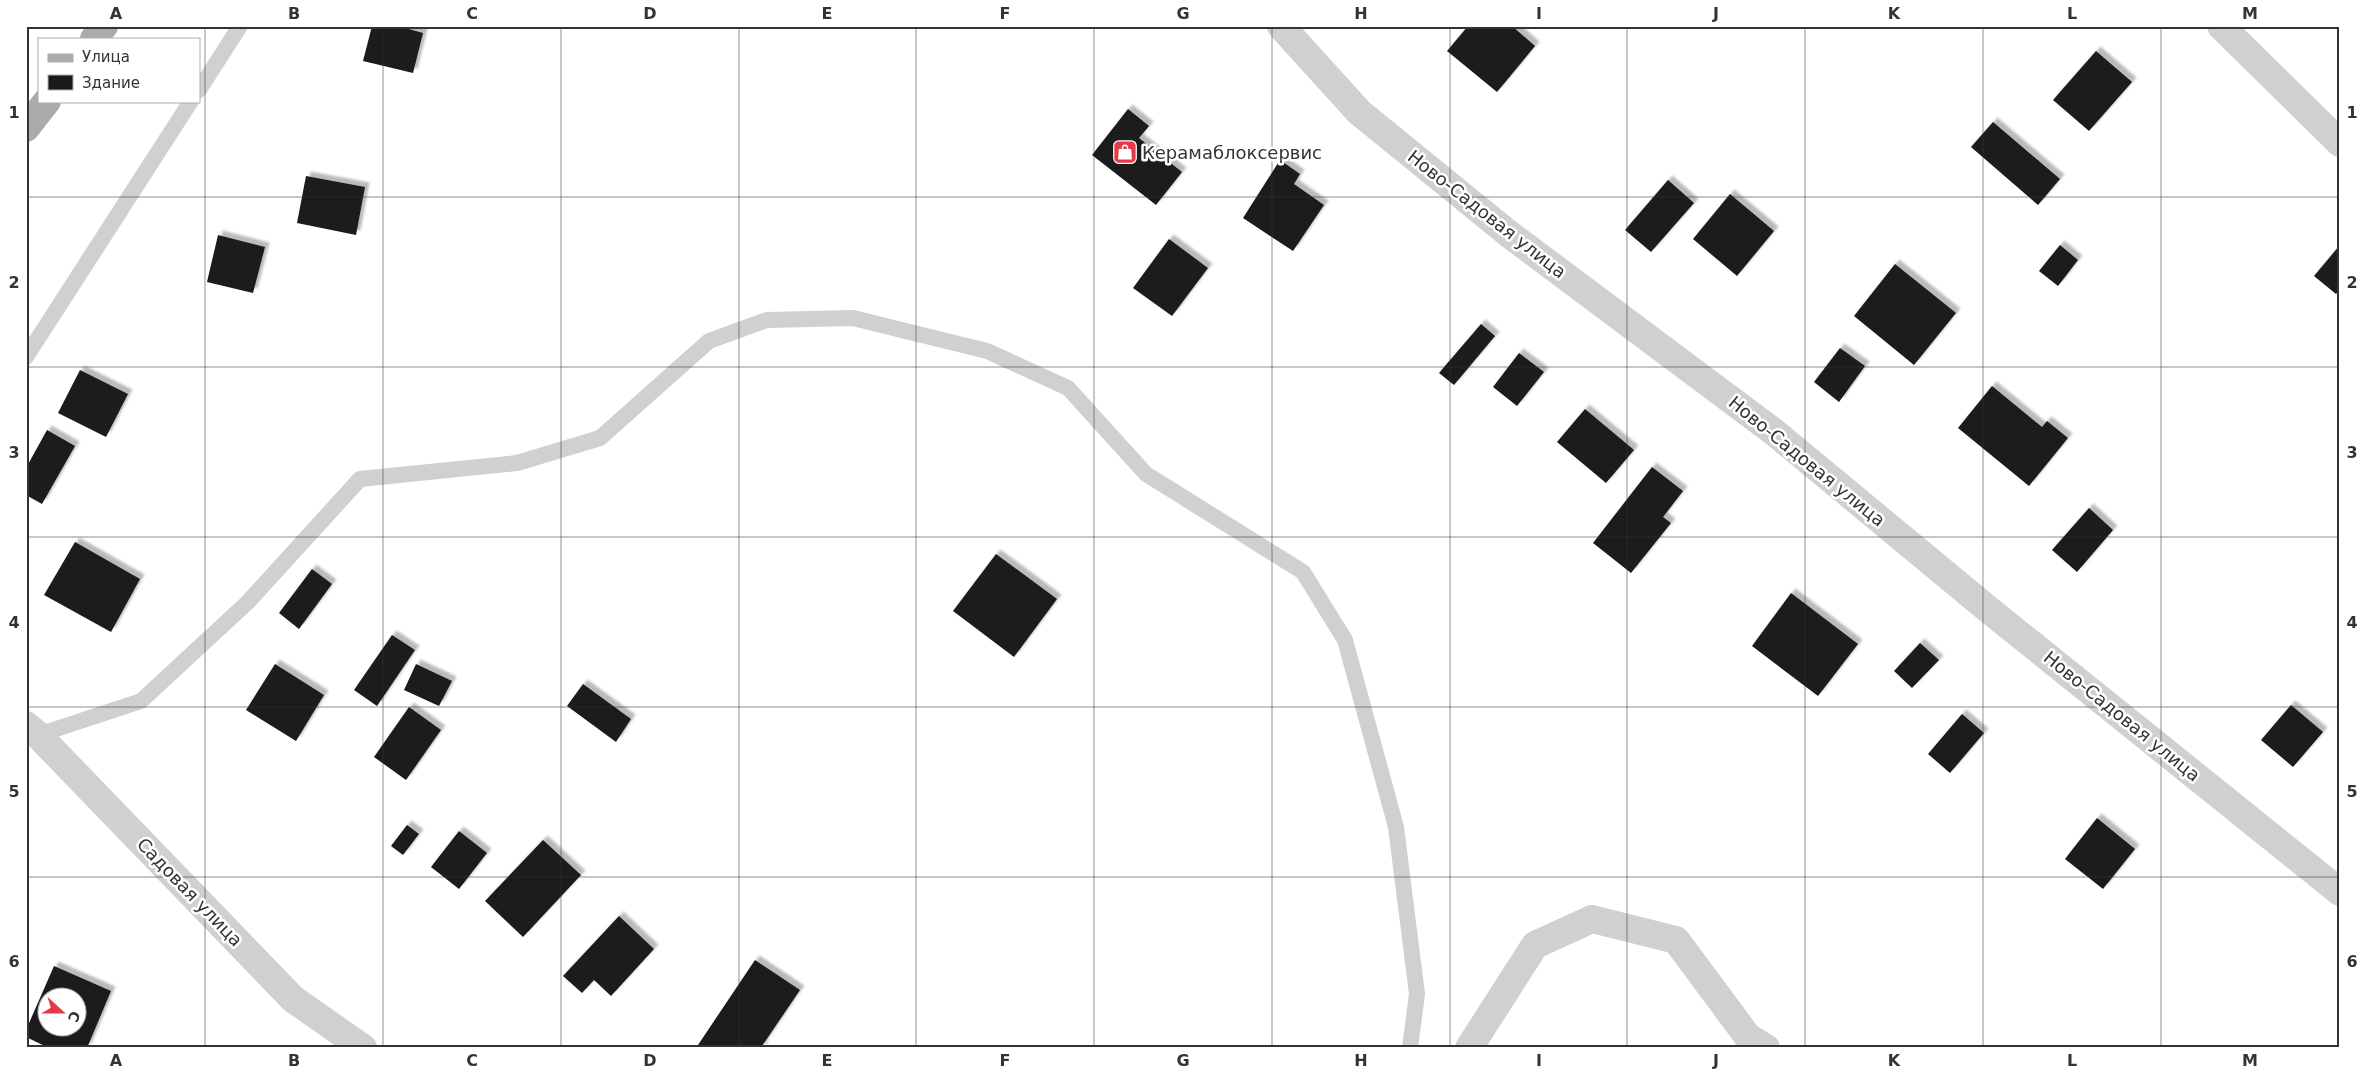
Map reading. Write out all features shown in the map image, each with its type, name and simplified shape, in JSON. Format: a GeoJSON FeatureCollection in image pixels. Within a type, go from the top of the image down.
{"type":"FeatureCollection","features":[{"type":"Feature","properties":{"kind":"main road"},"geometry":{"type":"LineString","coordinates":[[95,38],[104,26]]}},
{"type":"Feature","properties":{"kind":"main road"},"geometry":{"type":"LineString","coordinates":[[26,128],[46,102]]}},
{"type":"Feature","properties":{"kind":"street","name":"Ново-Садовая улица"},"geometry":{"type":"LineString","coordinates":[[1280,26],[1359,112],[1449,186],[1516,240],[1774,432],[1989,610],[2340,892]]}},
{"type":"Feature","properties":{"kind":"street"},"geometry":{"type":"LineString","coordinates":[[2221,26],[2340,143]]}},
{"type":"Feature","properties":{"kind":"street","name":"Садовая улица"},"geometry":{"type":"LineString","coordinates":[[32,730],[293,999],[363,1048]]}},
{"type":"Feature","properties":{"kind":"street"},"geometry":{"type":"LineString","coordinates":[[1469,1048],[1535,945],[1592,919],[1676,940],[1748,1037],[1766,1048]]}},
{"type":"Feature","properties":{"kind":"lane"},"geometry":{"type":"LineString","coordinates":[[200,88],[240,26]]}},
{"type":"Feature","properties":{"kind":"lane"},"geometry":{"type":"LineString","coordinates":[[26,357],[190,102]]}},
{"type":"Feature","properties":{"kind":"lane"},"geometry":{"type":"LineString","coordinates":[[32,730],[141,701],[248,602],[360,479],[517,463],[600,438],[709,341],[767,320],[853,318],[988,351],[1068,388],[1146,474],[1303,572],[1345,640],[1396,827],[1417,994],[1410,1048]]}},
{"type":"Feature","properties":{"kind":"building"},"geometry":{"type":"Polygon","coordinates":[[[372,26],[398,26],[423,33],[413,73],[363,61],[372,26]]]}},
{"type":"Feature","properties":{"kind":"building"},"geometry":{"type":"Polygon","coordinates":[[[1468,26],[1512,26],[1535,46],[1497,92],[1447,51],[1468,26]]]}},
{"type":"Feature","properties":{"kind":"building"},"geometry":{"type":"Polygon","coordinates":[[[2096,51],[2132,82],[2089,131],[2053,100],[2096,51]]]}},
{"type":"Feature","properties":{"kind":"building"},"geometry":{"type":"Polygon","coordinates":[[[1128,109],[1149,126],[1139,138],[1182,172],[1156,205],[1092,155],[1128,109]]]}},
{"type":"Feature","properties":{"kind":"building"},"geometry":{"type":"Polygon","coordinates":[[[1993,122],[2060,179],[2038,205],[1971,147],[1993,122]]]}},
{"type":"Feature","properties":{"kind":"building"},"geometry":{"type":"Polygon","coordinates":[[[1280,160],[1300,174],[1294,184],[1324,205],[1293,251],[1243,218],[1280,160]]]}},
{"type":"Feature","properties":{"kind":"building"},"geometry":{"type":"Polygon","coordinates":[[[306,176],[365,187],[356,235],[297,223],[306,176]]]}},
{"type":"Feature","properties":{"kind":"building"},"geometry":{"type":"Polygon","coordinates":[[[1668,180],[1694,203],[1651,252],[1625,230],[1668,180]]]}},
{"type":"Feature","properties":{"kind":"building"},"geometry":{"type":"Polygon","coordinates":[[[1730,194],[1774,231],[1737,276],[1693,239],[1730,194]]]}},
{"type":"Feature","properties":{"kind":"building"},"geometry":{"type":"Polygon","coordinates":[[[218,235],[265,247],[253,293],[207,282],[218,235]]]}},
{"type":"Feature","properties":{"kind":"building"},"geometry":{"type":"Polygon","coordinates":[[[1169,239],[1208,268],[1172,316],[1133,288],[1169,239]]]}},
{"type":"Feature","properties":{"kind":"building"},"geometry":{"type":"Polygon","coordinates":[[[2060,245],[2078,260],[2058,286],[2039,271],[2060,245]]]}},
{"type":"Feature","properties":{"kind":"building"},"geometry":{"type":"Polygon","coordinates":[[[2340,245],[2340,290],[2336,294],[2314,276],[2340,245]]]}},
{"type":"Feature","properties":{"kind":"building"},"geometry":{"type":"Polygon","coordinates":[[[1895,264],[1956,313],[1914,365],[1854,316],[1895,264]]]}},
{"type":"Feature","properties":{"kind":"building"},"geometry":{"type":"Polygon","coordinates":[[[1481,324],[1495,336],[1454,385],[1439,373],[1481,324]]]}},
{"type":"Feature","properties":{"kind":"building"},"geometry":{"type":"Polygon","coordinates":[[[1840,348],[1865,366],[1839,402],[1814,382],[1840,348]]]}},
{"type":"Feature","properties":{"kind":"building"},"geometry":{"type":"Polygon","coordinates":[[[1519,353],[1544,372],[1517,406],[1493,387],[1519,353]]]}},
{"type":"Feature","properties":{"kind":"building"},"geometry":{"type":"Polygon","coordinates":[[[80,370],[128,394],[106,437],[58,413],[80,370]]]}},
{"type":"Feature","properties":{"kind":"building"},"geometry":{"type":"Polygon","coordinates":[[[1992,386],[2042,427],[2047,421],[2068,438],[2029,486],[1958,428],[1992,386]]]}},
{"type":"Feature","properties":{"kind":"building"},"geometry":{"type":"Polygon","coordinates":[[[1585,409],[1634,450],[1606,483],[1557,442],[1585,409]]]}},
{"type":"Feature","properties":{"kind":"building"},"geometry":{"type":"Polygon","coordinates":[[[47,430],[75,446],[42,504],[26,495],[26,468],[47,430]]]}},
{"type":"Feature","properties":{"kind":"building"},"geometry":{"type":"Polygon","coordinates":[[[1652,467],[1683,491],[1663,517],[1671,523],[1631,573],[1593,543],[1652,467]]]}},
{"type":"Feature","properties":{"kind":"building"},"geometry":{"type":"Polygon","coordinates":[[[2089,508],[2113,530],[2077,572],[2052,550],[2089,508]]]}},
{"type":"Feature","properties":{"kind":"building"},"geometry":{"type":"Polygon","coordinates":[[[75,542],[140,579],[111,632],[44,595],[75,542]]]}},
{"type":"Feature","properties":{"kind":"building"},"geometry":{"type":"Polygon","coordinates":[[[996,554],[1057,599],[1014,657],[953,611],[996,554]]]}},
{"type":"Feature","properties":{"kind":"building"},"geometry":{"type":"Polygon","coordinates":[[[312,569],[332,584],[299,629],[279,613],[312,569]]]}},
{"type":"Feature","properties":{"kind":"building"},"geometry":{"type":"Polygon","coordinates":[[[1791,593],[1858,644],[1818,696],[1752,646],[1791,593]]]}},
{"type":"Feature","properties":{"kind":"building"},"geometry":{"type":"Polygon","coordinates":[[[392,635],[415,650],[377,706],[354,690],[392,635]]]}},
{"type":"Feature","properties":{"kind":"building"},"geometry":{"type":"Polygon","coordinates":[[[1920,643],[1939,660],[1912,688],[1894,671],[1920,643]]]}},
{"type":"Feature","properties":{"kind":"building"},"geometry":{"type":"Polygon","coordinates":[[[275,664],[324,695],[296,741],[246,710],[275,664]]]}},
{"type":"Feature","properties":{"kind":"building"},"geometry":{"type":"Polygon","coordinates":[[[416,664],[452,681],[439,706],[404,690],[416,664]]]}},
{"type":"Feature","properties":{"kind":"building"},"geometry":{"type":"Polygon","coordinates":[[[583,684],[631,719],[616,742],[567,706],[583,684]]]}},
{"type":"Feature","properties":{"kind":"building"},"geometry":{"type":"Polygon","coordinates":[[[2291,705],[2323,732],[2293,767],[2261,740],[2291,705]]]}},
{"type":"Feature","properties":{"kind":"building"},"geometry":{"type":"Polygon","coordinates":[[[409,707],[441,730],[406,780],[374,757],[409,707]]]}},
{"type":"Feature","properties":{"kind":"building"},"geometry":{"type":"Polygon","coordinates":[[[1962,714],[1984,733],[1950,773],[1928,754],[1962,714]]]}},
{"type":"Feature","properties":{"kind":"building"},"geometry":{"type":"Polygon","coordinates":[[[2097,818],[2135,849],[2103,889],[2065,859],[2097,818]]]}},
{"type":"Feature","properties":{"kind":"building"},"geometry":{"type":"Polygon","coordinates":[[[407,825],[419,834],[403,855],[391,846],[407,825]]]}},
{"type":"Feature","properties":{"kind":"building"},"geometry":{"type":"Polygon","coordinates":[[[459,831],[487,853],[459,889],[431,867],[459,831]]]}},
{"type":"Feature","properties":{"kind":"building"},"geometry":{"type":"Polygon","coordinates":[[[543,840],[581,875],[523,937],[485,901],[543,840]]]}},
{"type":"Feature","properties":{"kind":"building"},"geometry":{"type":"Polygon","coordinates":[[[619,916],[654,949],[611,996],[594,980],[582,993],[563,976],[619,916]]]}},
{"type":"Feature","properties":{"kind":"building"},"geometry":{"type":"Polygon","coordinates":[[[755,960],[800,990],[762,1046],[765,1048],[696,1048],[755,960]]]}},
{"type":"Feature","properties":{"kind":"building"},"geometry":{"type":"Polygon","coordinates":[[[54,966],[111,991],[87,1048],[49,1048],[26,1037],[26,1030],[38,1003],[38,1036],[88,1036],[88,986],[45,986],[54,966]]]}},
{"type":"Feature","properties":{"kind":"place","name":"Керамаблоксервис"},"geometry":{"type":"Point","coordinates":[1125,152]}}]}
